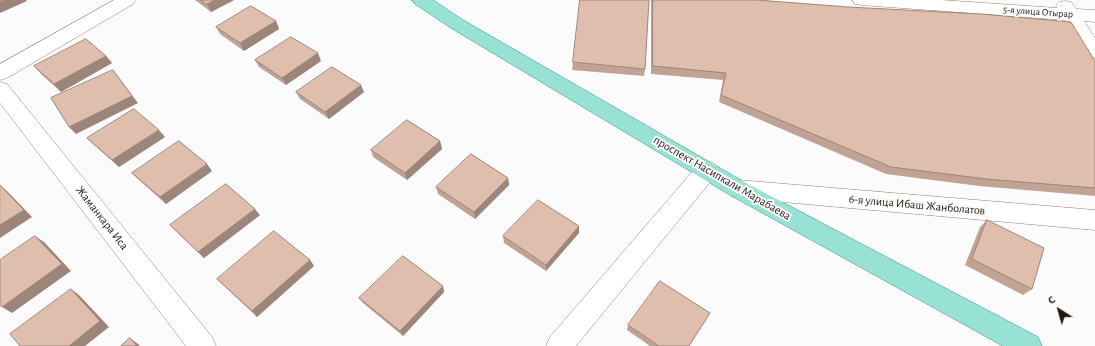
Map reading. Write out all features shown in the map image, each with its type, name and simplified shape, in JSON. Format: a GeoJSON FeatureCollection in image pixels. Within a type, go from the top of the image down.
{"type":"FeatureCollection","features":[{"type":"Feature","properties":{"kind":"main road","name":"проспект Насипкали Марабаева"},"geometry":{"type":"LineString","coordinates":[[422,0],[457,24],[738,189],[1029,346]]}},
{"type":"Feature","properties":{"kind":"street"},"geometry":{"type":"LineString","coordinates":[[0,73],[127,0]]}},
{"type":"Feature","properties":{"kind":"street","name":"5-я улица Отырар"},"geometry":{"type":"LineString","coordinates":[[861,0],[1066,7],[1095,16]]}},
{"type":"Feature","properties":{"kind":"street"},"geometry":{"type":"LineString","coordinates":[[1066,7],[1095,52]]}},
{"type":"Feature","properties":{"kind":"street","name":"Жаманкара Иса"},"geometry":{"type":"LineString","coordinates":[[0,89],[203,346]]}},
{"type":"Feature","properties":{"kind":"street"},"geometry":{"type":"LineString","coordinates":[[559,346],[707,170]]}},
{"type":"Feature","properties":{"kind":"street","name":"6-я улица Ибаш Жанболатов"},"geometry":{"type":"LineString","coordinates":[[738,189],[1095,220]]}},
{"type":"Feature","properties":{"kind":"building"},"geometry":{"type":"Polygon","coordinates":[[[201,0],[215,0],[207,4],[201,0]]]}},
{"type":"Feature","properties":{"kind":"building"},"geometry":{"type":"Polygon","coordinates":[[[580,0],[649,0],[645,69],[573,62],[580,0]]]}},
{"type":"Feature","properties":{"kind":"building"},"geometry":{"type":"Polygon","coordinates":[[[653,0],[757,0],[848,7],[982,14],[1071,22],[1095,61],[1095,188],[986,179],[891,167],[721,95],[726,73],[653,66],[653,0]]]}},
{"type":"Feature","properties":{"kind":"building"},"geometry":{"type":"Polygon","coordinates":[[[251,6],[276,21],[240,43],[216,27],[251,6]]]}},
{"type":"Feature","properties":{"kind":"building"},"geometry":{"type":"Polygon","coordinates":[[[291,37],[318,53],[282,78],[255,60],[291,37]]]}},
{"type":"Feature","properties":{"kind":"building"},"geometry":{"type":"Polygon","coordinates":[[[86,39],[106,56],[54,84],[34,66],[86,39]]]}},
{"type":"Feature","properties":{"kind":"building"},"geometry":{"type":"Polygon","coordinates":[[[332,67],[361,85],[325,112],[296,92],[332,67]]]}},
{"type":"Feature","properties":{"kind":"building"},"geometry":{"type":"Polygon","coordinates":[[[113,70],[132,96],[69,127],[51,98],[113,70]]]}},
{"type":"Feature","properties":{"kind":"building"},"geometry":{"type":"Polygon","coordinates":[[[134,109],[159,130],[112,160],[87,138],[134,109]]]}},
{"type":"Feature","properties":{"kind":"building"},"geometry":{"type":"Polygon","coordinates":[[[407,120],[440,141],[405,173],[371,150],[407,120]]]}},
{"type":"Feature","properties":{"kind":"building"},"geometry":{"type":"Polygon","coordinates":[[[179,141],[207,164],[160,197],[132,173],[179,141]]]}},
{"type":"Feature","properties":{"kind":"building"},"geometry":{"type":"Polygon","coordinates":[[[471,154],[508,178],[474,212],[436,187],[471,154]]]}},
{"type":"Feature","properties":{"kind":"building"},"geometry":{"type":"Polygon","coordinates":[[[226,184],[255,209],[198,252],[170,225],[226,184]]]}},
{"type":"Feature","properties":{"kind":"building"},"geometry":{"type":"Polygon","coordinates":[[[0,185],[24,210],[0,225],[0,185]]]}},
{"type":"Feature","properties":{"kind":"building"},"geometry":{"type":"Polygon","coordinates":[[[538,200],[579,226],[546,265],[503,236],[538,200]]]}},
{"type":"Feature","properties":{"kind":"building"},"geometry":{"type":"Polygon","coordinates":[[[987,220],[1044,248],[1032,289],[972,259],[987,220]]]}},
{"type":"Feature","properties":{"kind":"building"},"geometry":{"type":"Polygon","coordinates":[[[274,231],[310,260],[252,311],[217,279],[274,231]]]}},
{"type":"Feature","properties":{"kind":"building"},"geometry":{"type":"Polygon","coordinates":[[[35,236],[62,264],[2,307],[0,305],[0,260],[35,236]]]}},
{"type":"Feature","properties":{"kind":"building"},"geometry":{"type":"Polygon","coordinates":[[[403,256],[443,286],[400,331],[359,298],[403,256]]]}},
{"type":"Feature","properties":{"kind":"building"},"geometry":{"type":"Polygon","coordinates":[[[660,281],[710,313],[689,346],[659,346],[628,325],[660,281]]]}},
{"type":"Feature","properties":{"kind":"building"},"geometry":{"type":"Polygon","coordinates":[[[71,289],[100,321],[69,346],[20,346],[10,334],[71,289]]]}},
{"type":"Feature","properties":{"kind":"building"},"geometry":{"type":"Polygon","coordinates":[[[130,338],[137,346],[121,346],[130,338]]]}}]}
